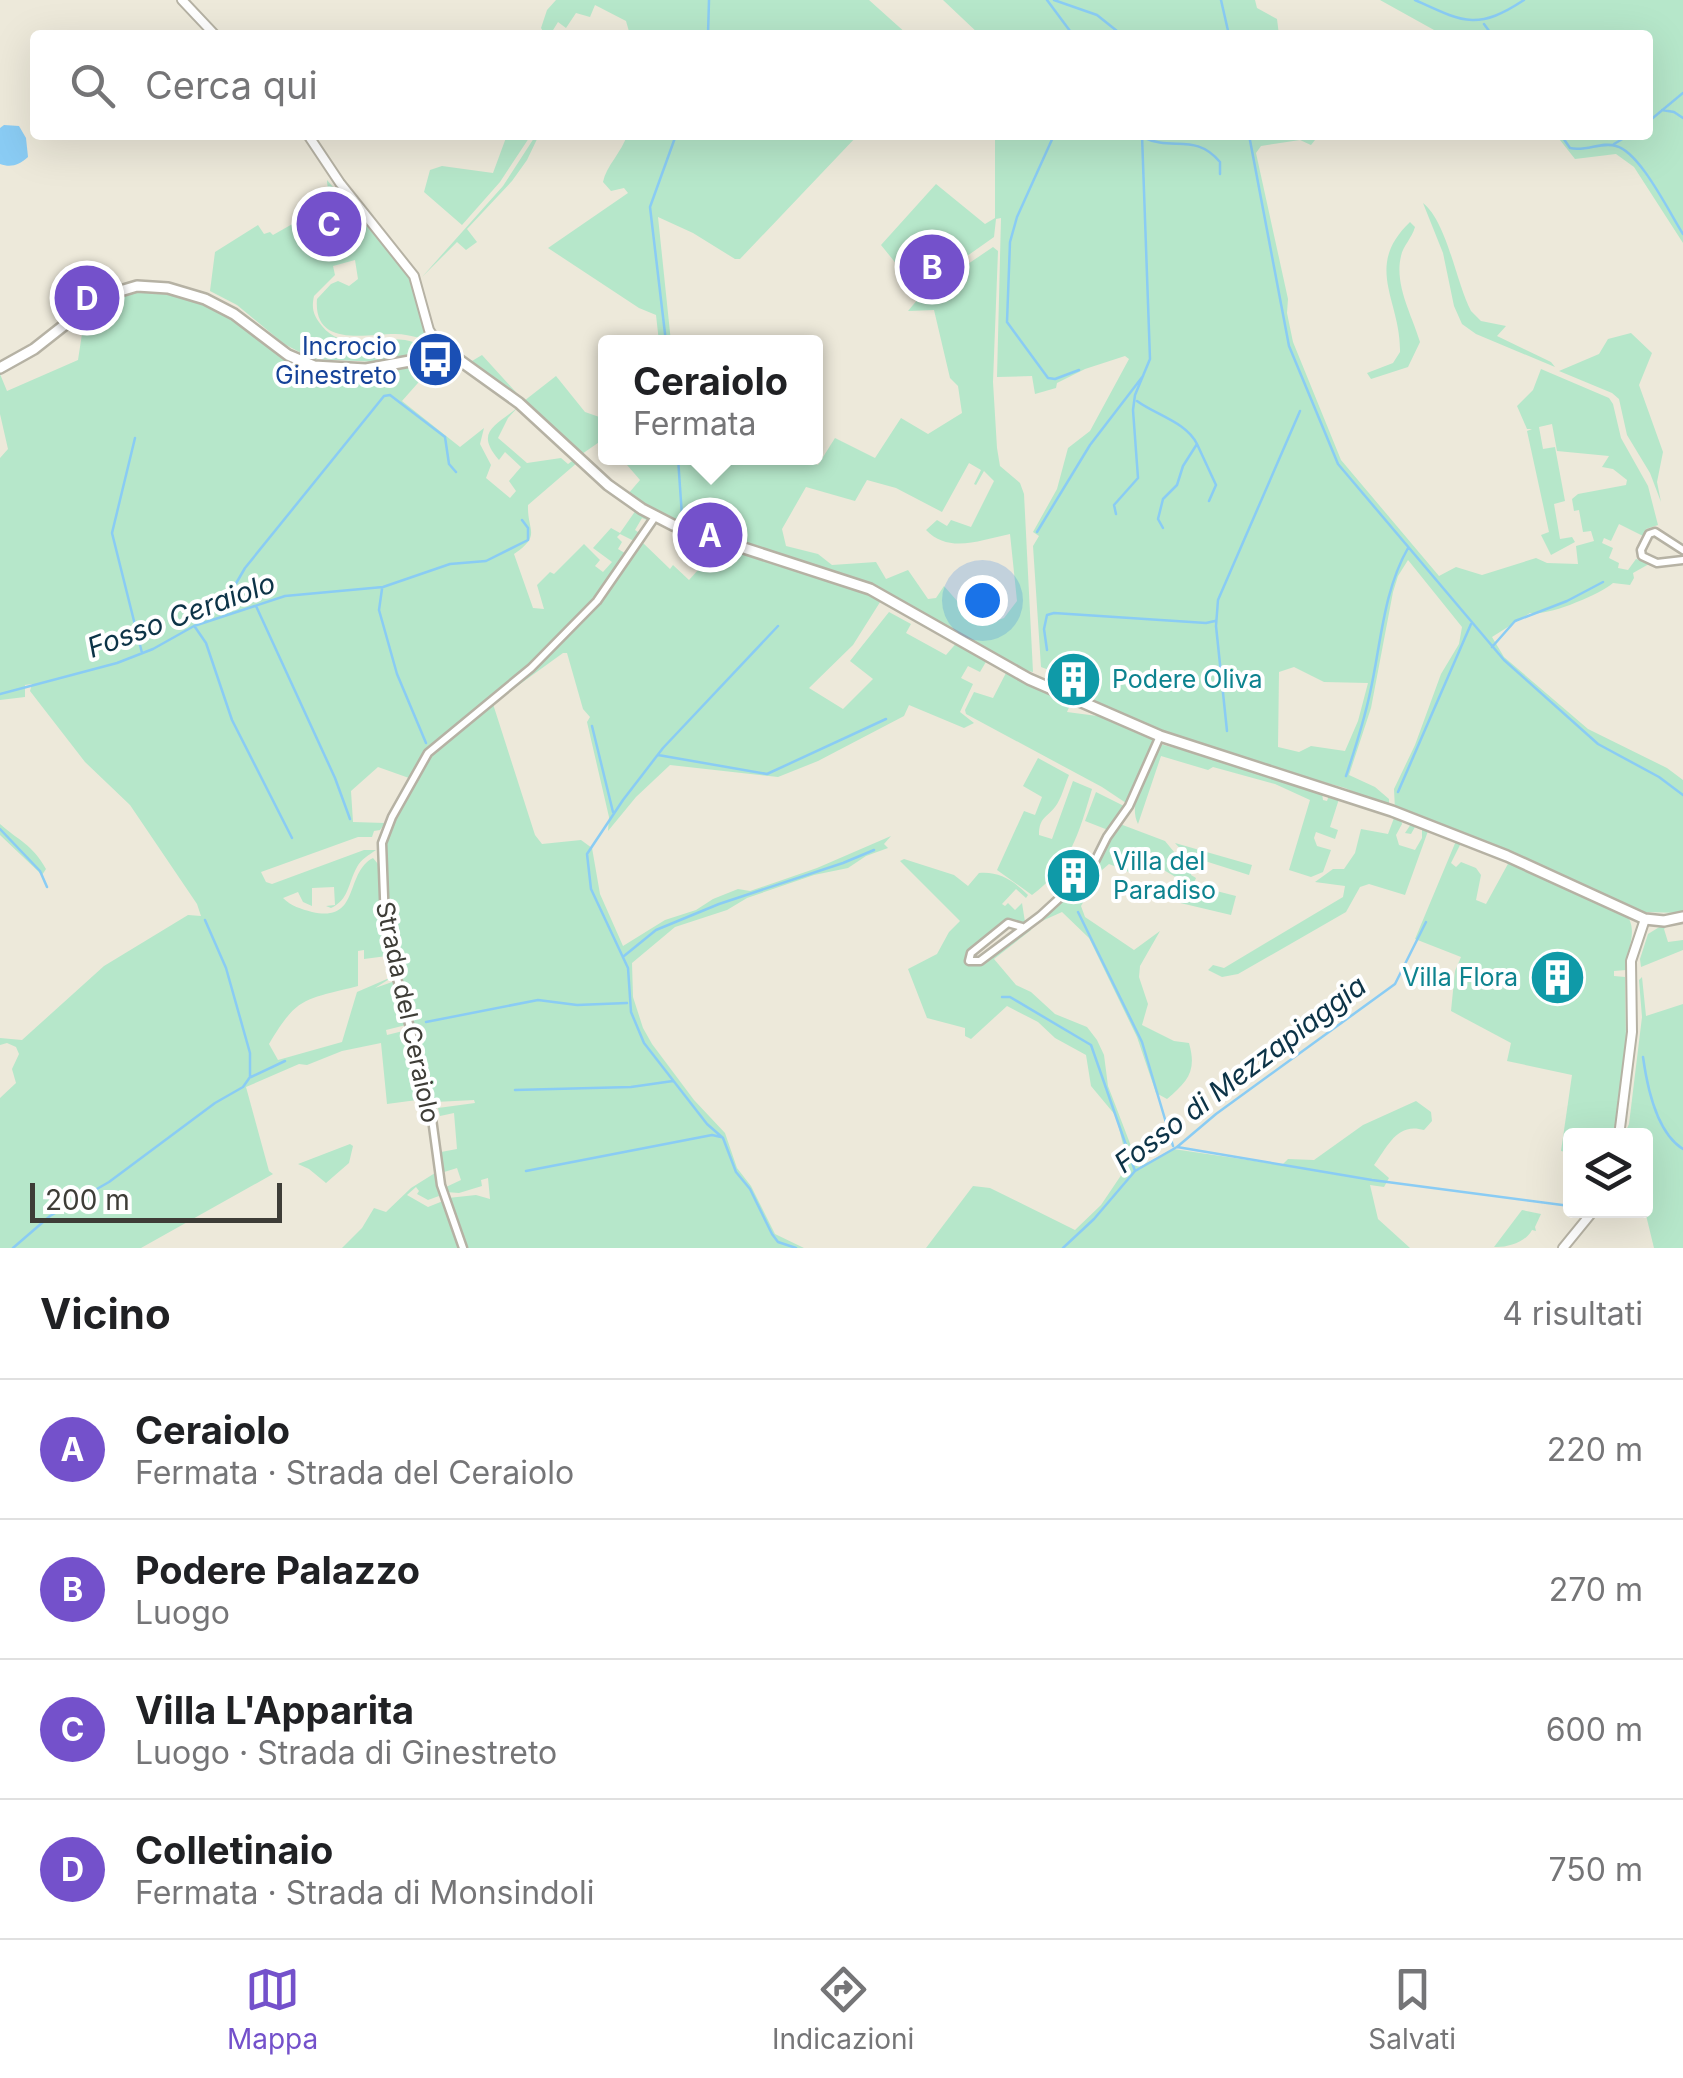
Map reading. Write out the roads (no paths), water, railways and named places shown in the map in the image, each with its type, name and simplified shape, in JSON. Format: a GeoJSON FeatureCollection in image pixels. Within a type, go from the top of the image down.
{"type":"FeatureCollection","features":[{"type":"Feature","properties":{"kind":"main road"},"geometry":{"type":"LineString","coordinates":[[0,368],[34,349],[100,297],[143,286],[210,300],[288,356],[309,364],[366,369],[446,355],[462,360],[499,386],[608,485],[655,516],[710,540],[870,589],[1029,678],[1160,736],[1392,811],[1508,856],[1645,918],[1664,921],[1683,917]]}},
{"type":"Feature","properties":{"kind":"street"},"geometry":{"type":"LineString","coordinates":[[182,0],[211,30]]}},
{"type":"Feature","properties":{"kind":"street"},"geometry":{"type":"LineString","coordinates":[[311,140],[340,183],[414,276],[428,330],[446,355]]}},
{"type":"Feature","properties":{"kind":"street","name":"Strada del Ceraiolo"},"geometry":{"type":"LineString","coordinates":[[462,1248],[440,1182],[430,1104],[385,924],[382,843],[428,753],[530,668],[597,600],[655,516]]}},
{"type":"Feature","properties":{"kind":"street"},"geometry":{"type":"LineString","coordinates":[[1683,550],[1655,532],[1649,534],[1641,550],[1642,556],[1656,563],[1683,560]]}},
{"type":"Feature","properties":{"kind":"street"},"geometry":{"type":"LineString","coordinates":[[1022,927],[1008,923],[971,953],[969,961],[980,961],[1048,909],[1091,869],[1107,836],[1129,806],[1160,736]]}},
{"type":"Feature","properties":{"kind":"street"},"geometry":{"type":"LineString","coordinates":[[1621,1128],[1632,1032],[1631,961],[1645,918]]}},
{"type":"Feature","properties":{"kind":"street"},"geometry":{"type":"LineString","coordinates":[[1563,1248],[1587,1218]]}},
{"type":"Feature","properties":{"kind":"water"},"geometry":{"type":"Polygon","coordinates":[[[19,126],[26,138],[28,157],[15,165],[0,164],[0,128],[19,126]]]}},
{"type":"Feature","properties":{"kind":"waterway"},"geometry":{"type":"LineString","coordinates":[[708,30],[709,0]]}},
{"type":"Feature","properties":{"kind":"waterway"},"geometry":{"type":"LineString","coordinates":[[1047,0],[1069,30]]}},
{"type":"Feature","properties":{"kind":"waterway"},"geometry":{"type":"LineString","coordinates":[[1054,0],[1097,15],[1116,30]]}},
{"type":"Feature","properties":{"kind":"waterway"},"geometry":{"type":"LineString","coordinates":[[1221,0],[1228,30]]}},
{"type":"Feature","properties":{"kind":"waterway"},"geometry":{"type":"LineString","coordinates":[[1415,0],[1470,20],[1494,16],[1524,0]]}},
{"type":"Feature","properties":{"kind":"waterway"},"geometry":{"type":"LineString","coordinates":[[1484,24],[1488,30]]}},
{"type":"Feature","properties":{"kind":"waterway"},"geometry":{"type":"LineString","coordinates":[[1653,118],[1683,93]]}},
{"type":"Feature","properties":{"kind":"waterway"},"geometry":{"type":"LineString","coordinates":[[1662,110],[1683,118]]}},
{"type":"Feature","properties":{"kind":"waterway"},"geometry":{"type":"LineString","coordinates":[[665,335],[650,207],[674,140]]}},
{"type":"Feature","properties":{"kind":"waterway"},"geometry":{"type":"LineString","coordinates":[[1052,140],[1010,242],[1007,322],[1048,378],[1079,370]]}},
{"type":"Feature","properties":{"kind":"waterway"},"geometry":{"type":"LineString","coordinates":[[1116,514],[1114,505],[1138,478],[1133,410],[1150,359],[1142,140]]}},
{"type":"Feature","properties":{"kind":"waterway"},"geometry":{"type":"LineString","coordinates":[[1150,140],[1201,148],[1220,162],[1220,174]]}},
{"type":"Feature","properties":{"kind":"waterway"},"geometry":{"type":"LineString","coordinates":[[1250,140],[1289,346],[1338,464],[1504,660],[1598,744],[1659,777],[1683,795]]}},
{"type":"Feature","properties":{"kind":"waterway"},"geometry":{"type":"LineString","coordinates":[[1564,140],[1570,148],[1611,145],[1625,151],[1644,171],[1683,234]]}},
{"type":"Feature","properties":{"kind":"waterway"},"geometry":{"type":"LineString","coordinates":[[1614,144],[1621,140]]}},
{"type":"Feature","properties":{"kind":"waterway"},"geometry":{"type":"LineString","coordinates":[[1037,532],[1090,445],[1143,376]]}},
{"type":"Feature","properties":{"kind":"waterway"},"geometry":{"type":"LineString","coordinates":[[226,612],[231,592],[245,568],[384,396],[390,395],[445,437],[449,464],[456,472]]}},
{"type":"Feature","properties":{"kind":"waterway"},"geometry":{"type":"LineString","coordinates":[[1137,401],[1178,424],[1197,444],[1177,485],[1163,499],[1158,519],[1163,528]]}},
{"type":"Feature","properties":{"kind":"waterway"},"geometry":{"type":"LineString","coordinates":[[1227,731],[1216,626],[1218,600],[1300,411]]}},
{"type":"Feature","properties":{"kind":"waterway"},"geometry":{"type":"LineString","coordinates":[[135,438],[112,533],[142,653]]}},
{"type":"Feature","properties":{"kind":"waterway"},"geometry":{"type":"LineString","coordinates":[[1197,444],[1216,485],[1209,501]]}},
{"type":"Feature","properties":{"kind":"waterway"},"geometry":{"type":"LineString","coordinates":[[678,465],[682,516]]}},
{"type":"Feature","properties":{"kind":"waterway","name":"Fosso Ceraiolo"},"geometry":{"type":"LineString","coordinates":[[0,694],[117,663],[194,626],[285,596],[383,587],[450,564],[486,561],[528,540],[528,528],[522,520]]}},
{"type":"Feature","properties":{"kind":"waterway"},"geometry":{"type":"LineString","coordinates":[[1346,776],[1368,703],[1388,600],[1408,548]]}},
{"type":"Feature","properties":{"kind":"waterway"},"geometry":{"type":"LineString","coordinates":[[1492,647],[1515,621],[1603,582]]}},
{"type":"Feature","properties":{"kind":"waterway"},"geometry":{"type":"LineString","coordinates":[[382,589],[379,610],[397,674],[426,743]]}},
{"type":"Feature","properties":{"kind":"waterway"},"geometry":{"type":"LineString","coordinates":[[256,606],[350,819]]}},
{"type":"Feature","properties":{"kind":"waterway"},"geometry":{"type":"LineString","coordinates":[[1047,650],[1044,629],[1047,615],[1054,613],[1215,621]]}},
{"type":"Feature","properties":{"kind":"waterway"},"geometry":{"type":"LineString","coordinates":[[1398,792],[1471,624]]}},
{"type":"Feature","properties":{"kind":"waterway"},"geometry":{"type":"LineString","coordinates":[[778,626],[663,748],[587,854],[591,889],[628,968],[631,1012],[644,1043],[707,1124],[723,1138],[736,1172],[750,1189],[772,1234],[778,1242],[796,1248]]}},
{"type":"Feature","properties":{"kind":"waterway"},"geometry":{"type":"LineString","coordinates":[[195,627],[206,643],[232,720],[292,838]]}},
{"type":"Feature","properties":{"kind":"waterway"},"geometry":{"type":"LineString","coordinates":[[658,755],[767,774],[886,719]]}},
{"type":"Feature","properties":{"kind":"waterway"},"geometry":{"type":"LineString","coordinates":[[592,726],[613,812]]}},
{"type":"Feature","properties":{"kind":"waterway"},"geometry":{"type":"LineString","coordinates":[[0,829],[40,871],[47,887]]}},
{"type":"Feature","properties":{"kind":"waterway"},"geometry":{"type":"LineString","coordinates":[[624,956],[656,930],[874,850]]}},
{"type":"Feature","properties":{"kind":"waterway"},"geometry":{"type":"LineString","coordinates":[[1078,912],[1142,1042],[1173,1146]]}},
{"type":"Feature","properties":{"kind":"waterway"},"geometry":{"type":"LineString","coordinates":[[13,1248],[50,1216],[109,1182],[215,1103],[243,1087],[250,1077],[250,1053],[226,968],[205,920]]}},
{"type":"Feature","properties":{"kind":"waterway","name":"Fosso di Mezzapiaggia"},"geometry":{"type":"LineString","coordinates":[[1063,1248],[1135,1171],[1177,1147],[1216,1114],[1395,984],[1426,922]]}},
{"type":"Feature","properties":{"kind":"waterway"},"geometry":{"type":"LineString","coordinates":[[1002,997],[1010,997],[1091,1045],[1135,1171]]}},
{"type":"Feature","properties":{"kind":"waterway"},"geometry":{"type":"LineString","coordinates":[[426,1022],[538,1000],[577,1005],[627,1003]]}},
{"type":"Feature","properties":{"kind":"waterway"},"geometry":{"type":"LineString","coordinates":[[1643,1057],[1660,1121],[1683,1149]]}},
{"type":"Feature","properties":{"kind":"waterway"},"geometry":{"type":"LineString","coordinates":[[251,1077],[285,1061]]}},
{"type":"Feature","properties":{"kind":"waterway"},"geometry":{"type":"LineString","coordinates":[[515,1090],[631,1087],[673,1081]]}},
{"type":"Feature","properties":{"kind":"waterway"},"geometry":{"type":"LineString","coordinates":[[526,1171],[712,1135],[721,1137]]}},
{"type":"Feature","properties":{"kind":"waterway"},"geometry":{"type":"LineString","coordinates":[[1177,1147],[1372,1180],[1563,1205]]}},
{"type":"Feature","properties":{"kind":"place","name":"Villa L'Apparita"},"geometry":{"type":"Point","coordinates":[329,224]}},
{"type":"Feature","properties":{"kind":"place","name":"Podere Palazzo"},"geometry":{"type":"Point","coordinates":[932,267]}},
{"type":"Feature","properties":{"kind":"place","name":"Colletinaio"},"geometry":{"type":"Point","coordinates":[87,298]}},
{"type":"Feature","properties":{"kind":"place","name":"Incrocio Ginestreto"},"geometry":{"type":"Point","coordinates":[436,360]}},
{"type":"Feature","properties":{"kind":"place","name":"Ceraiolo"},"geometry":{"type":"Point","coordinates":[710,535]}},
{"type":"Feature","properties":{"kind":"place","name":"Podere Oliva"},"geometry":{"type":"Point","coordinates":[1073,679]}},
{"type":"Feature","properties":{"kind":"place","name":"Villa del Paradiso"},"geometry":{"type":"Point","coordinates":[1074,875]}},
{"type":"Feature","properties":{"kind":"place","name":"Villa Flora"},"geometry":{"type":"Point","coordinates":[1557,977]}}]}
